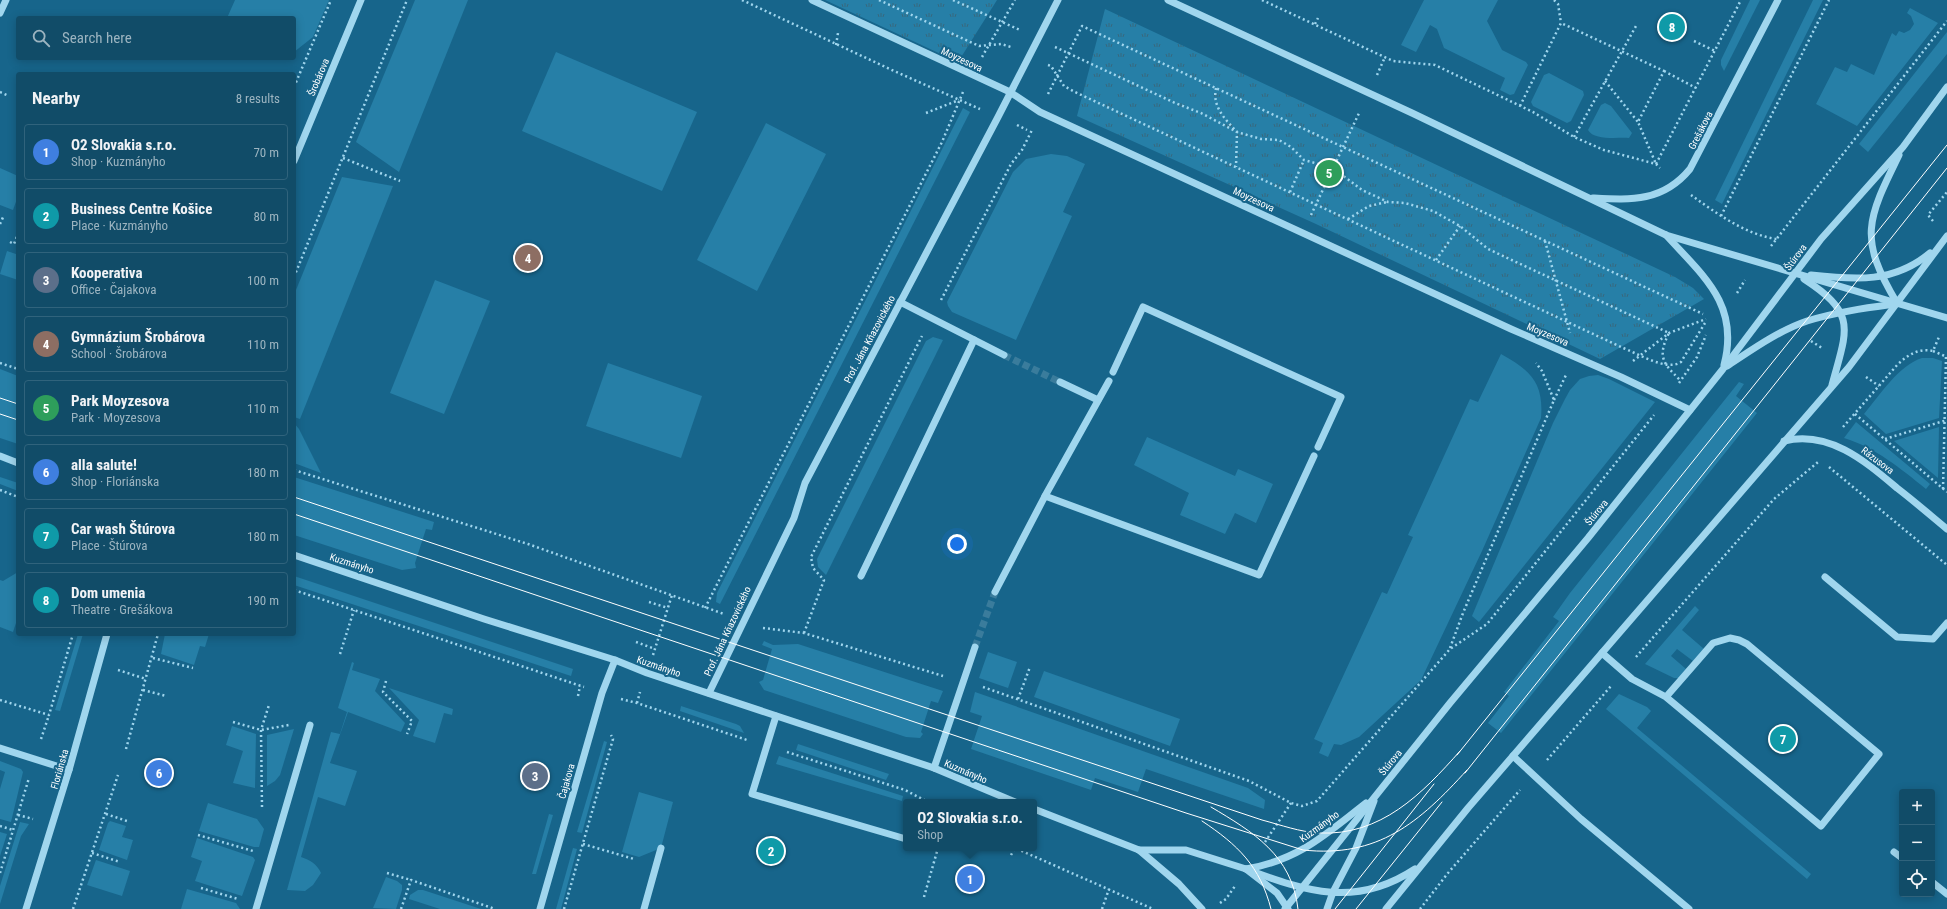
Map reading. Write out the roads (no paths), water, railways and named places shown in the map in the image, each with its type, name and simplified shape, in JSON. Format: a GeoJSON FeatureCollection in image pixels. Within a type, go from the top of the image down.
{"type":"FeatureCollection","features":[{"type":"Feature","properties":{"kind":"street"},"geometry":{"type":"LineString","coordinates":[[0,13],[6,0]]}},
{"type":"Feature","properties":{"kind":"street","name":"Šrobárova"},"geometry":{"type":"LineString","coordinates":[[296,156],[361,0]]}},
{"type":"Feature","properties":{"kind":"street","name":"Moyzesova"},"geometry":{"type":"LineString","coordinates":[[812,0],[1010,92],[1040,112],[1621,377],[1690,410]]}},
{"type":"Feature","properties":{"kind":"street","name":"Prof. Jána Kňazovického"},"geometry":{"type":"LineString","coordinates":[[709,693],[794,518],[805,483],[1058,0]]}},
{"type":"Feature","properties":{"kind":"street"},"geometry":{"type":"LineString","coordinates":[[1168,0],[1368,93],[1666,235],[1947,318]]}},
{"type":"Feature","properties":{"kind":"street","name":"Grešákova"},"geometry":{"type":"LineString","coordinates":[[1588,198],[1621,200],[1650,197],[1667,190],[1677,183],[1690,170],[1778,0]]}},
{"type":"Feature","properties":{"kind":"street","name":"Štúrova"},"geometry":{"type":"LineString","coordinates":[[1287,908],[1376,795],[1723,369],[1821,239],[1903,147],[1947,87]]}},
{"type":"Feature","properties":{"kind":"street","name":"Štúrova"},"geometry":{"type":"LineString","coordinates":[[1897,303],[1881,277],[1874,259],[1871,240],[1872,214],[1877,198],[1903,147]]}},
{"type":"Feature","properties":{"kind":"street"},"geometry":{"type":"LineString","coordinates":[[1666,235],[1708,281],[1722,308],[1728,326],[1729,346],[1723,369]]}},
{"type":"Feature","properties":{"kind":"street"},"geometry":{"type":"LineString","coordinates":[[1386,909],[1513,756],[1831,388],[1947,236]]}},
{"type":"Feature","properties":{"kind":"street"},"geometry":{"type":"LineString","coordinates":[[1795,274],[1840,279],[1881,277],[1896,273],[1917,264],[1939,245]]}},
{"type":"Feature","properties":{"kind":"street"},"geometry":{"type":"LineString","coordinates":[[1795,274],[1827,295],[1838,305],[1842,312],[1844,332],[1831,388]]}},
{"type":"Feature","properties":{"kind":"street"},"geometry":{"type":"LineString","coordinates":[[900,302],[1004,355]]}},
{"type":"Feature","properties":{"kind":"street"},"geometry":{"type":"LineString","coordinates":[[1723,369],[1775,336],[1806,321],[1842,312],[1897,303]]}},
{"type":"Feature","properties":{"kind":"street"},"geometry":{"type":"LineString","coordinates":[[1113,372],[1143,307],[1341,397],[1318,447]]}},
{"type":"Feature","properties":{"kind":"street"},"geometry":{"type":"LineString","coordinates":[[861,576],[974,340]]}},
{"type":"Feature","properties":{"kind":"street"},"geometry":{"type":"LineString","coordinates":[[996,592],[1045,496],[1109,381]]}},
{"type":"Feature","properties":{"kind":"street"},"geometry":{"type":"LineString","coordinates":[[1060,382],[1098,400]]}},
{"type":"Feature","properties":{"kind":"street","name":"Rázusova"},"geometry":{"type":"LineString","coordinates":[[1784,441],[1797,438],[1816,439],[1851,452],[1947,528]]}},
{"type":"Feature","properties":{"kind":"street"},"geometry":{"type":"LineString","coordinates":[[0,456],[16,461]]}},
{"type":"Feature","properties":{"kind":"street"},"geometry":{"type":"LineString","coordinates":[[1045,496],[1259,575],[1314,456]]}},
{"type":"Feature","properties":{"kind":"street","name":"Kuzmányho"},"geometry":{"type":"LineString","coordinates":[[296,556],[484,619],[615,660],[647,673],[934,768],[1008,799]]}},
{"type":"Feature","properties":{"kind":"street"},"geometry":{"type":"LineString","coordinates":[[1825,577],[1897,637],[1933,639],[1947,623]]}},
{"type":"Feature","properties":{"kind":"street","name":"Floriánska"},"geometry":{"type":"LineString","coordinates":[[26,909],[69,770],[106,636]]}},
{"type":"Feature","properties":{"kind":"street"},"geometry":{"type":"LineString","coordinates":[[1602,653],[1632,679],[1666,697],[1821,826],[1879,754],[1747,644],[1739,640],[1730,638],[1714,643],[1666,697]]}},
{"type":"Feature","properties":{"kind":"street"},"geometry":{"type":"LineString","coordinates":[[934,768],[975,647]]}},
{"type":"Feature","properties":{"kind":"street","name":"Čajakova"},"geometry":{"type":"LineString","coordinates":[[540,909],[602,693],[615,660]]}},
{"type":"Feature","properties":{"kind":"street"},"geometry":{"type":"LineString","coordinates":[[776,716],[752,794],[903,838]]}},
{"type":"Feature","properties":{"kind":"street"},"geometry":{"type":"LineString","coordinates":[[256,909],[310,726]]}},
{"type":"Feature","properties":{"kind":"street"},"geometry":{"type":"LineString","coordinates":[[0,748],[69,770]]}},
{"type":"Feature","properties":{"kind":"street"},"geometry":{"type":"LineString","coordinates":[[1513,756],[1581,819],[1689,909]]}},
{"type":"Feature","properties":{"kind":"street"},"geometry":{"type":"LineString","coordinates":[[1326,909],[1332,892],[1356,848],[1376,795]]}},
{"type":"Feature","properties":{"kind":"street","name":"Kuzmányho"},"geometry":{"type":"LineString","coordinates":[[1246,869],[1280,861],[1318,841],[1376,795]]}},
{"type":"Feature","properties":{"kind":"street"},"geometry":{"type":"LineString","coordinates":[[1037,810],[1139,850],[1179,884],[1202,909]]}},
{"type":"Feature","properties":{"kind":"street"},"geometry":{"type":"LineString","coordinates":[[644,909],[662,848]]}},
{"type":"Feature","properties":{"kind":"street"},"geometry":{"type":"LineString","coordinates":[[1139,850],[1186,850],[1302,888],[1348,893],[1371,890],[1390,884],[1421,865]]}},
{"type":"Feature","properties":{"kind":"street"},"geometry":{"type":"LineString","coordinates":[[1894,852],[1899,856]]}},
{"type":"Feature","properties":{"kind":"street"},"geometry":{"type":"LineString","coordinates":[[1246,869],[1277,893],[1287,908]]}},
{"type":"Feature","properties":{"kind":"street"},"geometry":{"type":"LineString","coordinates":[[1935,884],[1947,894]]}},
{"type":"Feature","properties":{"kind":"tunnel"},"geometry":{"type":"LineString","coordinates":[[1004,355],[1060,382]]}},
{"type":"Feature","properties":{"kind":"tunnel"},"geometry":{"type":"LineString","coordinates":[[975,647],[995,592]]}},
{"type":"Feature","properties":{"kind":"tram line"},"geometry":{"type":"LineString","coordinates":[[1457,755],[1947,145]]}},
{"type":"Feature","properties":{"kind":"tram line"},"geometry":{"type":"LineString","coordinates":[[1465,773],[1947,168]]}},
{"type":"Feature","properties":{"kind":"tram line"},"geometry":{"type":"LineString","coordinates":[[0,398],[16,403]]}},
{"type":"Feature","properties":{"kind":"tram line"},"geometry":{"type":"LineString","coordinates":[[0,414],[16,419]]}},
{"type":"Feature","properties":{"kind":"tram line"},"geometry":{"type":"LineString","coordinates":[[296,498],[1262,820],[1298,830],[1319,833],[1341,832],[1362,828],[1381,820],[1415,797],[1460,751]]}},
{"type":"Feature","properties":{"kind":"tram line"},"geometry":{"type":"LineString","coordinates":[[296,515],[1186,813],[1303,850],[1330,851],[1354,848],[1375,842],[1395,833],[1414,821],[1432,806],[1467,770]]}},
{"type":"Feature","properties":{"kind":"tram line"},"geometry":{"type":"LineString","coordinates":[[1335,909],[1434,784]]}},
{"type":"Feature","properties":{"kind":"tram line"},"geometry":{"type":"LineString","coordinates":[[1356,909],[1442,802]]}},
{"type":"Feature","properties":{"kind":"tram line"},"geometry":{"type":"LineString","coordinates":[[1211,807],[1241,826],[1268,847],[1288,874],[1294,890],[1298,909]]}},
{"type":"Feature","properties":{"kind":"tram line"},"geometry":{"type":"LineString","coordinates":[[1202,821],[1237,848],[1246,858],[1261,880],[1271,909]]}},
{"type":"Feature","properties":{"kind":"place","name":"Dom umenia"},"geometry":{"type":"Point","coordinates":[1672,27]}},
{"type":"Feature","properties":{"kind":"place","name":"Park Moyzesova"},"geometry":{"type":"Point","coordinates":[1329,173]}},
{"type":"Feature","properties":{"kind":"place","name":"Gymnázium Šrobárova"},"geometry":{"type":"Point","coordinates":[528,258]}},
{"type":"Feature","properties":{"kind":"place","name":"Car wash Štúrova"},"geometry":{"type":"Point","coordinates":[1783,739]}},
{"type":"Feature","properties":{"kind":"place","name":"alla salute!"},"geometry":{"type":"Point","coordinates":[159,773]}},
{"type":"Feature","properties":{"kind":"place","name":"Kooperativa"},"geometry":{"type":"Point","coordinates":[535,776]}},
{"type":"Feature","properties":{"kind":"place","name":"Business Centre Košice"},"geometry":{"type":"Point","coordinates":[771,851]}},
{"type":"Feature","properties":{"kind":"place","name":"O2 Slovakia s.r.o."},"geometry":{"type":"Point","coordinates":[970,879]}}]}
